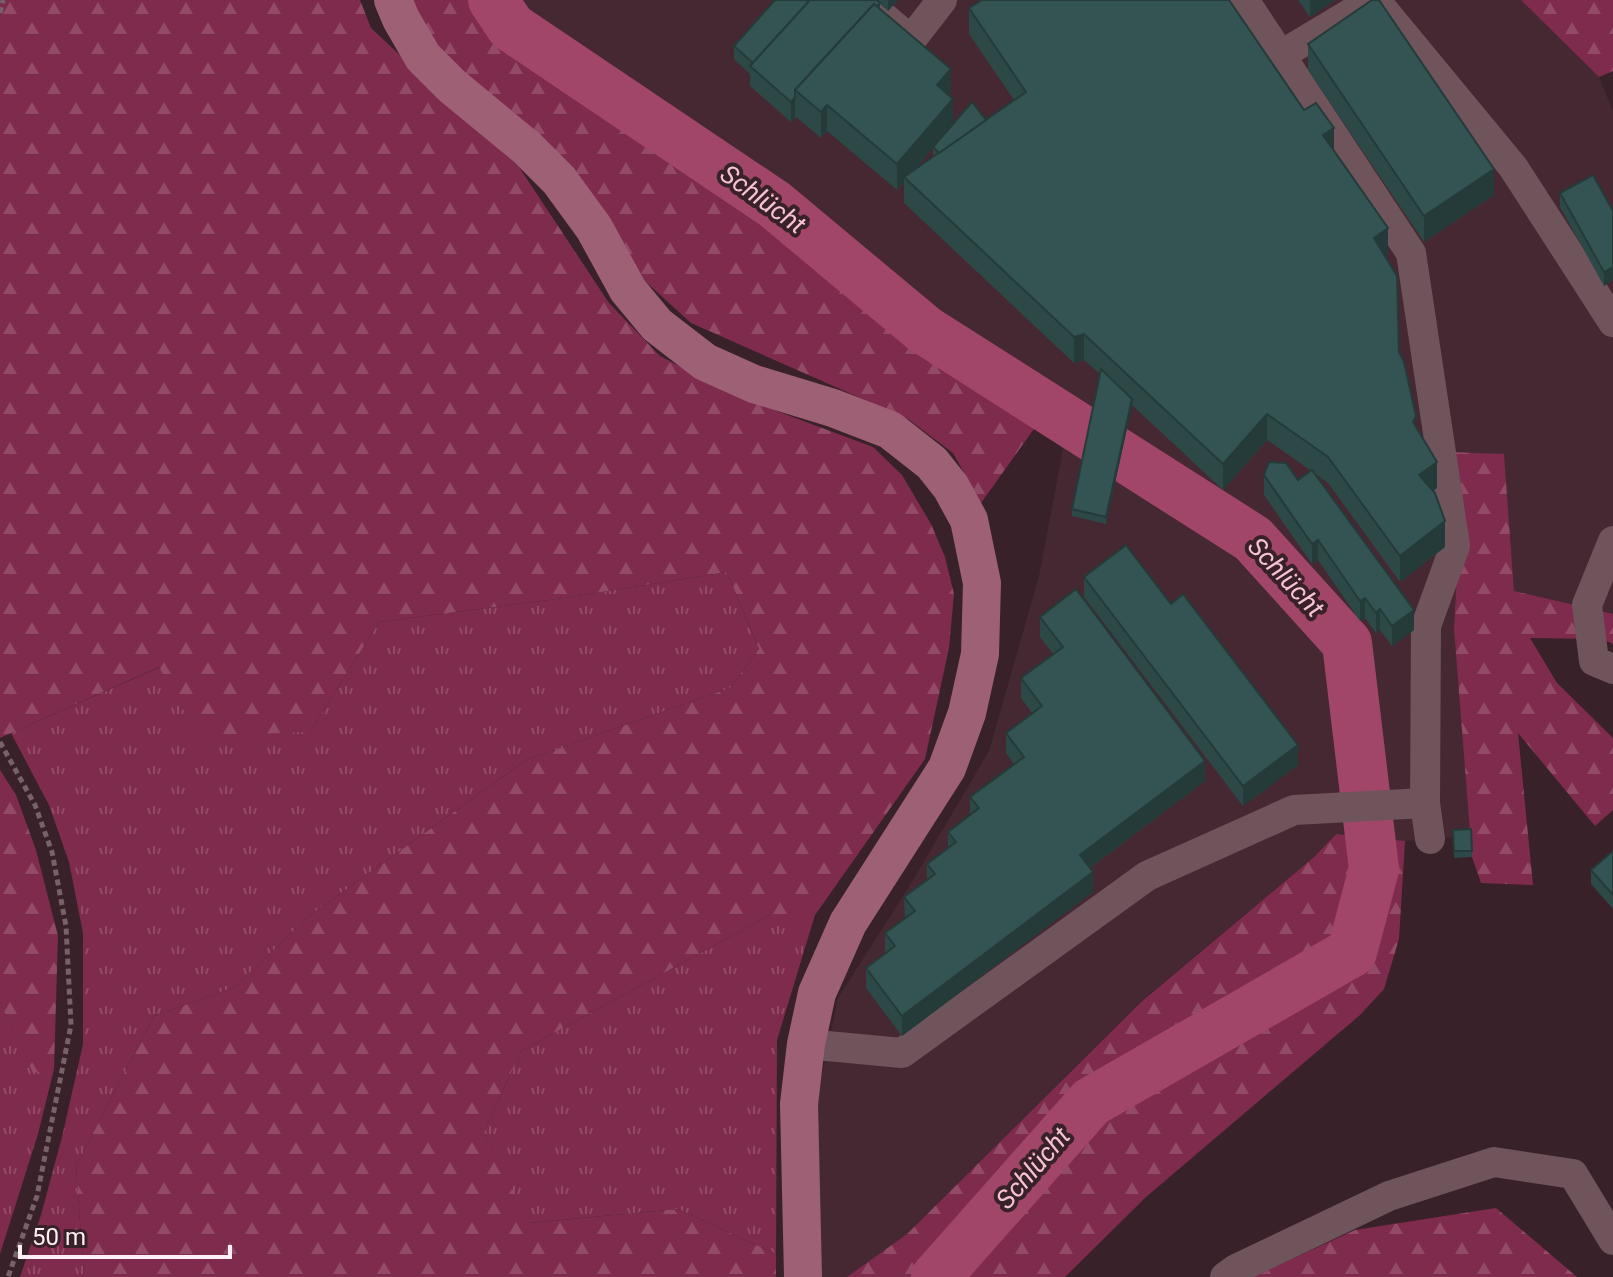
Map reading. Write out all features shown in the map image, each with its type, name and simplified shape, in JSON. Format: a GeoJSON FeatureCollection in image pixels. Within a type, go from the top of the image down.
{"type":"FeatureCollection","features":[{"type":"Feature","properties":{"kind":"main road"},"geometry":{"type":"LineString","coordinates":[[393,0],[423,57],[559,180],[594,228],[628,290],[657,325],[705,362],[754,384],[833,408],[890,430],[932,463],[951,487],[969,520],[982,583],[980,654],[967,713],[947,768],[848,923],[817,993],[806,1044],[799,1118],[803,1277]]}},
{"type":"Feature","properties":{"kind":"street"},"geometry":{"type":"LineString","coordinates":[[863,0],[911,40],[942,0]]}},
{"type":"Feature","properties":{"kind":"street"},"geometry":{"type":"LineString","coordinates":[[1244,0],[1411,253],[1455,546],[1426,626],[1425,803],[1430,839]]}},
{"type":"Feature","properties":{"kind":"street"},"geometry":{"type":"LineString","coordinates":[[1281,55],[1374,0],[1513,167],[1613,322]]}},
{"type":"Feature","properties":{"kind":"street"},"geometry":{"type":"LineString","coordinates":[[1603,665],[1587,605],[1613,541]]}},
{"type":"Feature","properties":{"kind":"street"},"geometry":{"type":"LineString","coordinates":[[1603,665],[1613,623]]}},
{"type":"Feature","properties":{"kind":"street"},"geometry":{"type":"LineString","coordinates":[[806,1044],[902,1053],[1147,876],[1294,810],[1425,803]]}},
{"type":"Feature","properties":{"kind":"street"},"geometry":{"type":"LineString","coordinates":[[1225,1277],[1389,1196],[1494,1162],[1573,1174],[1613,1240]]}},
{"type":"Feature","properties":{"kind":"path"},"geometry":{"type":"LineString","coordinates":[[0,13],[3,0]]}},
{"type":"Feature","properties":{"kind":"path"},"geometry":{"type":"LineString","coordinates":[[0,742],[35,805],[52,852],[66,926],[71,1025],[37,1196],[8,1277]]}},
{"type":"Feature","properties":{"kind":"shaded area"},"geometry":{"type":"Polygon","coordinates":[[[519,0],[1521,0],[1599,77],[1613,111],[1613,614],[1514,591],[1504,454],[1459,533],[1454,629],[1471,836],[1405,841],[1335,834],[1314,857],[1140,1002],[907,1234],[847,1277],[818,1277],[815,1107],[838,998],[910,885],[989,751],[1039,576],[1071,407],[519,5],[519,0]]]}},
{"type":"Feature","properties":{"kind":"green space"},"geometry":{"type":"Polygon","coordinates":[[[0,0],[360,0],[371,28],[519,167],[609,303],[660,356],[739,397],[873,447],[902,475],[931,524],[945,557],[954,594],[949,648],[925,759],[815,915],[770,915],[521,1051],[484,1132],[529,1223],[678,1209],[776,1254],[776,1277],[84,1277],[76,1166],[154,1016],[235,987],[308,917],[526,760],[730,688],[759,649],[727,572],[564,598],[379,622],[310,732],[198,736],[159,667],[0,738],[0,0]]]}},
{"type":"Feature","properties":{"kind":"green space"},"geometry":{"type":"Polygon","coordinates":[[[402,0],[519,0],[519,6],[817,219],[1049,408],[981,503],[953,453],[908,419],[691,323],[646,282],[553,153],[452,67],[402,0]]]}},
{"type":"Feature","properties":{"kind":"green space"},"geometry":{"type":"Polygon","coordinates":[[[1521,0],[1613,0],[1613,71],[1599,77],[1521,0]]]}},
{"type":"Feature","properties":{"kind":"green space"},"geometry":{"type":"Polygon","coordinates":[[[1447,452],[1504,454],[1514,591],[1613,614],[1613,644],[1602,639],[1530,638],[1557,683],[1613,738],[1613,810],[1595,826],[1518,733],[1533,885],[1481,883],[1472,857],[1454,629],[1459,533],[1447,452]]]}},
{"type":"Feature","properties":{"kind":"green space"},"geometry":{"type":"Polygon","coordinates":[[[727,572],[759,649],[730,688],[526,760],[308,917],[235,987],[154,1016],[76,1166],[84,1277],[20,1277],[41,1215],[83,1044],[83,933],[69,862],[49,805],[11,733],[160,667],[310,732],[379,622],[564,598],[727,572]]]}},
{"type":"Feature","properties":{"kind":"green space"},"geometry":{"type":"Polygon","coordinates":[[[0,770],[16,795],[36,850],[58,936],[54,1069],[33,1073],[0,1002],[0,770]]]}},
{"type":"Feature","properties":{"kind":"green space"},"geometry":{"type":"Polygon","coordinates":[[[1336,834],[1405,841],[1399,939],[1384,989],[1360,1015],[1146,1197],[1065,1277],[847,1277],[907,1234],[1141,1002],[1314,857],[1336,834]]]}},
{"type":"Feature","properties":{"kind":"green space"},"geometry":{"type":"Polygon","coordinates":[[[770,915],[815,915],[777,1040],[776,1254],[678,1209],[528,1223],[484,1132],[521,1051],[770,915]]]}},
{"type":"Feature","properties":{"kind":"green space"},"geometry":{"type":"Polygon","coordinates":[[[0,1002],[33,1072],[54,1069],[38,1134],[0,1254],[0,1002]]]}},
{"type":"Feature","properties":{"kind":"green space"},"geometry":{"type":"Polygon","coordinates":[[[1496,1208],[1577,1277],[1253,1277],[1355,1230],[1496,1208]]]}},
{"type":"Feature","properties":{"kind":"building"},"geometry":{"type":"Polygon","coordinates":[[[775,0],[810,0],[753,63],[734,46],[775,0]]]}},
{"type":"Feature","properties":{"kind":"building"},"geometry":{"type":"Polygon","coordinates":[[[810,0],[877,0],[880,3],[877,7],[874,4],[795,90],[791,102],[750,66],[810,0]]]}},
{"type":"Feature","properties":{"kind":"building"},"geometry":{"type":"Polygon","coordinates":[[[982,0],[1229,0],[1304,110],[1316,103],[1334,128],[1323,135],[1388,228],[1374,238],[1397,276],[1399,352],[1416,416],[1413,422],[1437,462],[1419,475],[1435,493],[1445,521],[1400,556],[1328,457],[1267,414],[1223,464],[1084,334],[1074,337],[904,177],[1026,92],[969,8],[982,0]]]}},
{"type":"Feature","properties":{"kind":"building"},"geometry":{"type":"Polygon","coordinates":[[[1372,0],[1379,0],[1494,169],[1424,216],[1308,44],[1372,0]]]}},
{"type":"Feature","properties":{"kind":"building"},"geometry":{"type":"Polygon","coordinates":[[[874,4],[951,69],[937,85],[953,99],[897,164],[827,105],[821,112],[795,90],[874,4]]]}},
{"type":"Feature","properties":{"kind":"building"},"geometry":{"type":"Polygon","coordinates":[[[972,102],[986,120],[939,153],[933,147],[972,102]]]}},
{"type":"Feature","properties":{"kind":"building"},"geometry":{"type":"Polygon","coordinates":[[[1593,175],[1613,211],[1613,267],[1604,272],[1560,193],[1593,175]]]}},
{"type":"Feature","properties":{"kind":"building"},"geometry":{"type":"Polygon","coordinates":[[[1101,369],[1132,399],[1106,517],[1072,509],[1101,369]]]}},
{"type":"Feature","properties":{"kind":"building"},"geometry":{"type":"Polygon","coordinates":[[[1269,462],[1286,463],[1298,480],[1312,470],[1414,610],[1392,626],[1380,609],[1376,613],[1365,598],[1360,601],[1318,540],[1312,544],[1264,475],[1269,462]]]}},
{"type":"Feature","properties":{"kind":"building"},"geometry":{"type":"Polygon","coordinates":[[[1126,545],[1171,604],[1183,594],[1298,745],[1243,786],[1084,577],[1126,545]]]}},
{"type":"Feature","properties":{"kind":"building"},"geometry":{"type":"Polygon","coordinates":[[[1076,589],[1205,761],[1080,855],[1093,872],[902,1016],[866,968],[895,946],[885,933],[915,911],[904,897],[935,874],[927,864],[956,842],[948,832],[979,808],[970,797],[1024,757],[1006,733],[1042,706],[1021,678],[1063,647],[1040,617],[1076,589]]]}},
{"type":"Feature","properties":{"kind":"building"},"geometry":{"type":"Polygon","coordinates":[[[1471,829],[1472,851],[1454,851],[1453,830],[1471,829]]]}},
{"type":"Feature","properties":{"kind":"building"},"geometry":{"type":"Polygon","coordinates":[[[1613,851],[1613,895],[1591,870],[1613,851]]]}},
{"type":"Feature","properties":{"kind":"waterway","name":"Schlücht"},"geometry":{"type":"LineString","coordinates":[[493,0],[511,27],[774,204],[925,330],[1253,539],[1347,643],[1374,869],[1352,952],[1091,1102],[936,1277]]}}]}
